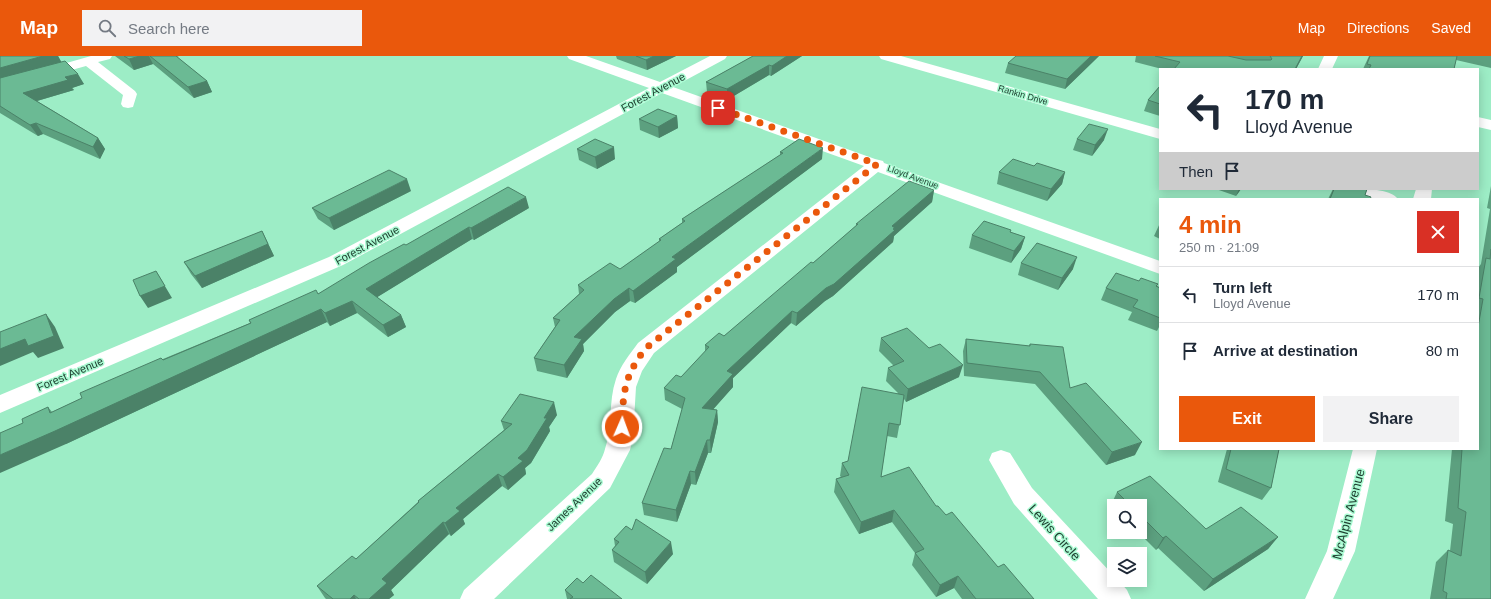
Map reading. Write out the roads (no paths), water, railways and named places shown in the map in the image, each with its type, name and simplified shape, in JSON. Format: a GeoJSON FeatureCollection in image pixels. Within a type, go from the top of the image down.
{"type":"FeatureCollection","features":[{"type":"Feature","properties":{"kind":"street"},"geometry":{"type":"LineString","coordinates":[[0,86],[105,56]]}},
{"type":"Feature","properties":{"kind":"street","name":"Lloyd Avenue"},"geometry":{"type":"LineString","coordinates":[[574,56],[877,164],[1159,268]]}},
{"type":"Feature","properties":{"kind":"street","name":"Forest Avenue"},"geometry":{"type":"LineString","coordinates":[[0,404],[336,262],[720,56]]}},
{"type":"Feature","properties":{"kind":"street","name":"Rankin Drive"},"geometry":{"type":"LineString","coordinates":[[886,56],[1159,134]]}},
{"type":"Feature","properties":{"kind":"street"},"geometry":{"type":"LineString","coordinates":[[1325,68],[1331,56]]}},
{"type":"Feature","properties":{"kind":"street"},"geometry":{"type":"LineString","coordinates":[[88,61],[130,94],[128,104]]}},
{"type":"Feature","properties":{"kind":"street"},"geometry":{"type":"LineString","coordinates":[[0,70],[15,82]]}},
{"type":"Feature","properties":{"kind":"street"},"geometry":{"type":"LineString","coordinates":[[1479,122],[1491,125]]}},
{"type":"Feature","properties":{"kind":"street","name":"James Avenue"},"geometry":{"type":"LineString","coordinates":[[474,599],[601,481],[619,446],[622,427],[623,399],[627,379],[636,361],[646,348],[877,164]]}},
{"type":"Feature","properties":{"kind":"street"},"geometry":{"type":"LineString","coordinates":[[1358,190],[1386,198]]}},
{"type":"Feature","properties":{"kind":"street","name":"McAlpin Avenue"},"geometry":{"type":"LineString","coordinates":[[1318,599],[1341,551],[1365,450]]}},
{"type":"Feature","properties":{"kind":"street","name":"Lewis Circle"},"geometry":{"type":"LineString","coordinates":[[1001,460],[1022,496],[1117,599]]}}]}
